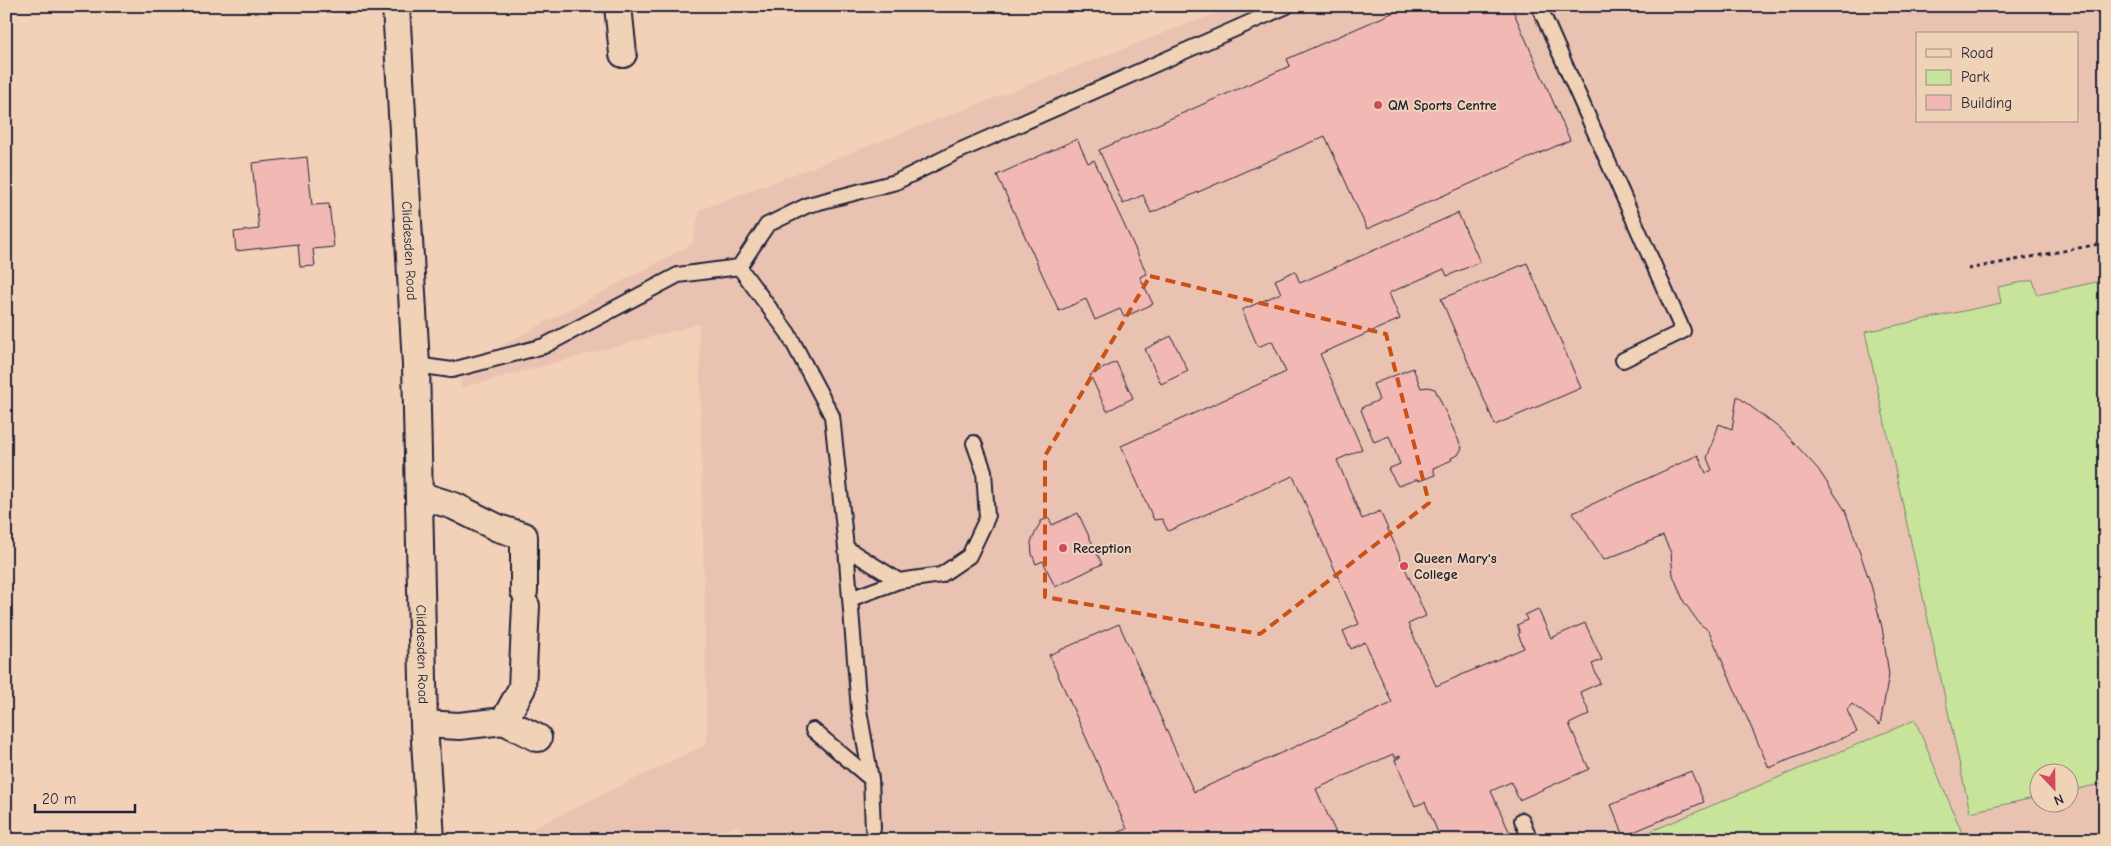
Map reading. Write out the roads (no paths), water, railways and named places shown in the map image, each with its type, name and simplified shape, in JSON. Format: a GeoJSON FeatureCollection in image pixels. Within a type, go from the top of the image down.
{"type":"FeatureCollection","features":[{"type":"Feature","properties":{"kind":"street","name":"Cliddesden Road"},"geometry":{"type":"LineString","coordinates":[[396,6],[416,365],[424,724],[431,840]]}},
{"type":"Feature","properties":{"kind":"street"},"geometry":{"type":"LineString","coordinates":[[618,6],[623,54]]}},
{"type":"Feature","properties":{"kind":"street"},"geometry":{"type":"LineString","coordinates":[[418,495],[454,506],[498,528],[524,536],[525,598],[522,688],[504,721],[538,738]]}},
{"type":"Feature","properties":{"kind":"street","name":"Cliddesden Road"},"geometry":{"type":"LineString","coordinates":[[424,724],[459,726],[504,721]]}},
{"type":"Feature","properties":{"kind":"lane"},"geometry":{"type":"LineString","coordinates":[[416,365],[452,370],[544,346],[678,275],[739,267],[767,225],[808,205],[896,182],[959,151],[1287,6]]}},
{"type":"Feature","properties":{"kind":"lane"},"geometry":{"type":"LineString","coordinates":[[1539,6],[1683,331],[1623,360]]}},
{"type":"Feature","properties":{"kind":"lane"},"geometry":{"type":"LineString","coordinates":[[739,267],[788,333],[832,416],[846,548],[858,710],[871,779],[874,829]]}},
{"type":"Feature","properties":{"kind":"lane"},"geometry":{"type":"LineString","coordinates":[[850,599],[899,581],[941,575],[969,556],[987,518],[984,471],[974,443]]}},
{"type":"Feature","properties":{"kind":"lane"},"geometry":{"type":"LineString","coordinates":[[846,548],[899,581]]}},
{"type":"Feature","properties":{"kind":"lane"},"geometry":{"type":"LineString","coordinates":[[813,730],[871,779]]}},
{"type":"Feature","properties":{"kind":"lane"},"geometry":{"type":"LineString","coordinates":[[1522,820],[1530,840]]}},
{"type":"Feature","properties":{"kind":"place","name":"QM Sports Centre"},"geometry":{"type":"Point","coordinates":[1378,105]}},
{"type":"Feature","properties":{"kind":"place","name":"Reception"},"geometry":{"type":"Point","coordinates":[1063,548]}},
{"type":"Feature","properties":{"kind":"place","name":"Queen Mary's College"},"geometry":{"type":"Point","coordinates":[1404,566]}}]}
